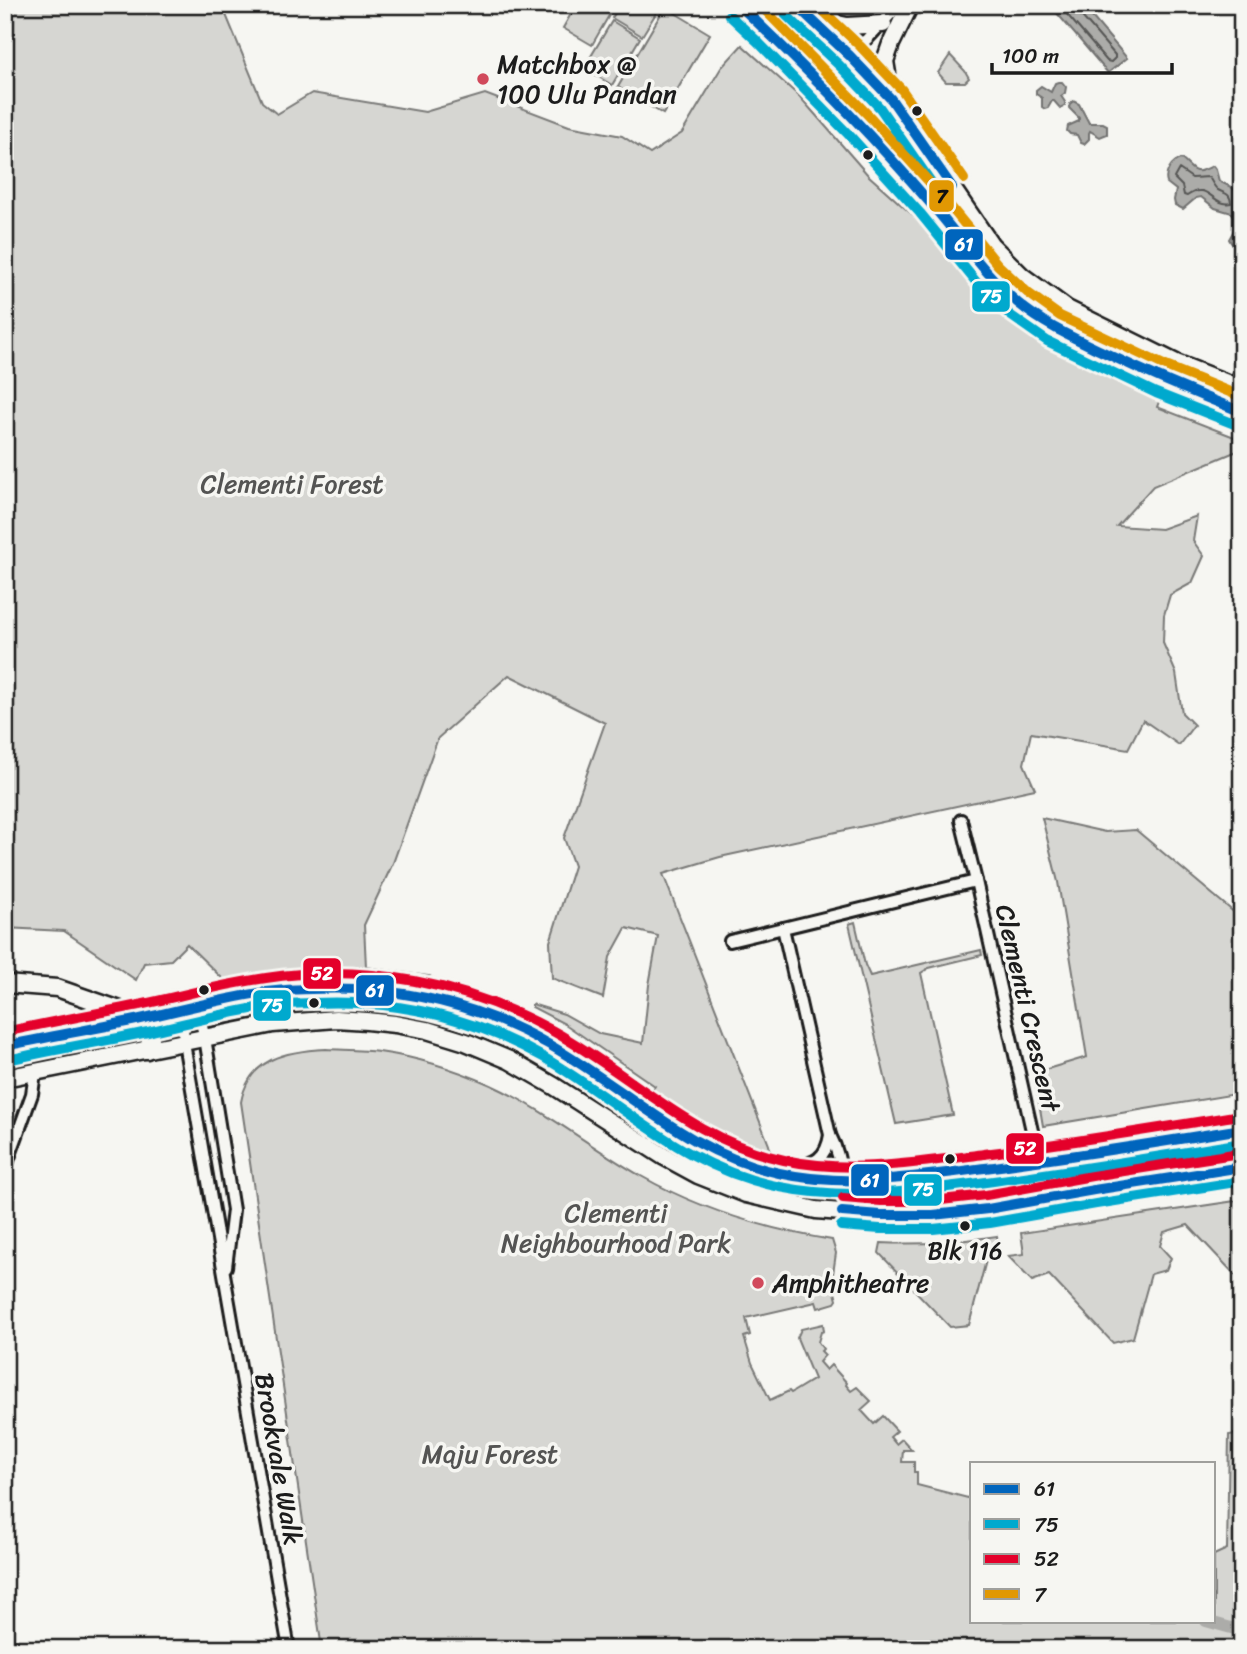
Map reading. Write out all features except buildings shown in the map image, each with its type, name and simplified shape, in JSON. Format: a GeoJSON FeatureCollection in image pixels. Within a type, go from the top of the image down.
{"type":"FeatureCollection","features":[{"type":"Feature","properties":{"kind":"main road"},"geometry":{"type":"LineString","coordinates":[[739,5],[903,172],[988,274],[1019,304],[1053,328],[1162,380],[1242,412]]}},
{"type":"Feature","properties":{"kind":"main road"},"geometry":{"type":"LineString","coordinates":[[796,5],[850,55],[891,99],[991,244],[1022,276],[1068,309],[1176,363],[1242,389]]}},
{"type":"Feature","properties":{"kind":"main road"},"geometry":{"type":"LineString","coordinates":[[891,99],[886,61],[891,44],[910,5]]}},
{"type":"Feature","properties":{"kind":"main road"},"geometry":{"type":"LineString","coordinates":[[812,19],[847,26],[883,24]]}},
{"type":"Feature","properties":{"kind":"main road"},"geometry":{"type":"LineString","coordinates":[[837,66],[841,86],[848,98],[896,154],[904,165],[903,172]]}},
{"type":"Feature","properties":{"kind":"main road"},"geometry":{"type":"LineString","coordinates":[[5,984],[57,988],[143,1018],[153,1033],[147,1050]]}},
{"type":"Feature","properties":{"kind":"main road"},"geometry":{"type":"LineString","coordinates":[[143,1018],[268,992],[337,986],[408,992],[459,1005],[525,1031],[563,1053],[669,1126],[709,1149],[777,1173],[813,1180],[894,1181],[1242,1129]]}},
{"type":"Feature","properties":{"kind":"main road"},"geometry":{"type":"LineString","coordinates":[[5,1078],[273,1024],[336,1019],[395,1024],[466,1042],[509,1060],[698,1175],[746,1194],[816,1210],[880,1215],[933,1215],[988,1209],[1094,1189],[1242,1167]]}},
{"type":"Feature","properties":{"kind":"street"},"geometry":{"type":"LineString","coordinates":[[811,76],[837,66],[883,24],[899,5]]}},
{"type":"Feature","properties":{"kind":"street","name":"Clementi Crescent"},"geometry":{"type":"LineString","coordinates":[[961,820],[1039,1161]]}},
{"type":"Feature","properties":{"kind":"street","name":"Clementi Crescent"},"geometry":{"type":"LineString","coordinates":[[730,941],[976,881]]}},
{"type":"Feature","properties":{"kind":"street"},"geometry":{"type":"LineString","coordinates":[[783,928],[843,1182]]}},
{"type":"Feature","properties":{"kind":"street"},"geometry":{"type":"LineString","coordinates":[[187,1009],[201,1023],[205,1038]]}},
{"type":"Feature","properties":{"kind":"street","name":"Brookvale Walk"},"geometry":{"type":"LineString","coordinates":[[187,1009],[183,1027],[184,1043],[289,1649]]}},
{"type":"Feature","properties":{"kind":"street","name":"Brookvale Walk"},"geometry":{"type":"LineString","coordinates":[[205,1038],[233,1210],[224,1276]]}},
{"type":"Feature","properties":{"kind":"street"},"geometry":{"type":"LineString","coordinates":[[5,1168],[32,1094],[34,1073]]}},
{"type":"Feature","properties":{"kind":"street"},"geometry":{"type":"LineString","coordinates":[[777,1173],[820,1158],[828,1147],[830,1135]]}},
{"type":"Feature","properties":{"kind":"street"},"geometry":{"type":"LineString","coordinates":[[1039,1161],[1044,1175],[1052,1180],[1094,1189]]}},
{"type":"Feature","properties":{"kind":"green space","name":"Clementi Forest"},"geometry":{"type":"Polygon","coordinates":[[[5,5],[222,5],[262,102],[277,114],[312,93],[425,112],[485,94],[569,126],[622,136],[650,154],[682,133],[721,68],[742,45],[800,97],[868,175],[926,227],[1005,312],[1107,373],[1161,396],[1157,407],[1242,440],[1242,449],[1153,486],[1117,526],[1161,529],[1197,516],[1193,541],[1204,556],[1192,583],[1170,595],[1164,615],[1163,643],[1176,673],[1182,713],[1194,725],[1179,745],[1143,720],[1128,749],[1031,733],[1024,764],[1035,789],[720,857],[663,874],[771,1154],[722,1142],[691,1125],[648,1097],[655,1086],[565,1024],[532,1007],[532,1004],[564,1014],[600,1034],[643,1043],[649,985],[658,936],[626,928],[610,957],[603,998],[552,978],[550,942],[574,866],[564,838],[605,723],[509,675],[438,738],[393,863],[364,925],[366,967],[428,976],[410,980],[337,973],[279,977],[252,983],[227,983],[187,944],[171,960],[144,963],[136,980],[64,931],[5,928],[5,5]]]}},
{"type":"Feature","properties":{"kind":"green space"},"geometry":{"type":"Polygon","coordinates":[[[576,5],[615,5],[592,45],[563,28],[576,5]]]}},
{"type":"Feature","properties":{"kind":"green space"},"geometry":{"type":"Polygon","coordinates":[[[620,5],[661,5],[642,36],[612,18],[620,5]]]}},
{"type":"Feature","properties":{"kind":"green space"},"geometry":{"type":"Polygon","coordinates":[[[665,7],[710,34],[663,114],[618,87],[665,7]]]}},
{"type":"Feature","properties":{"kind":"green space"},"geometry":{"type":"Polygon","coordinates":[[[612,21],[640,38],[612,85],[584,68],[612,21]]]}},
{"type":"Feature","properties":{"kind":"green space"},"geometry":{"type":"Polygon","coordinates":[[[950,55],[969,78],[965,82],[946,82],[938,73],[950,55]]]}},
{"type":"Feature","properties":{"kind":"green space"},"geometry":{"type":"Polygon","coordinates":[[[1042,818],[1105,832],[1136,830],[1242,919],[1242,1093],[1043,1126],[1034,1073],[1087,1057],[1058,882],[1042,818]]]}},
{"type":"Feature","properties":{"kind":"green space"},"geometry":{"type":"Polygon","coordinates":[[[855,922],[870,976],[981,950],[982,955],[929,968],[921,973],[953,1115],[896,1124],[849,924],[855,922]]]}},
{"type":"Feature","properties":{"kind":"green space","name":"Maju Forest"},"geometry":{"type":"Polygon","coordinates":[[[326,1049],[372,1051],[422,1061],[464,1074],[530,1105],[622,1165],[663,1188],[709,1208],[757,1224],[832,1240],[836,1253],[832,1281],[837,1300],[818,1308],[816,1302],[746,1318],[750,1335],[744,1337],[752,1363],[770,1400],[789,1391],[791,1393],[814,1379],[797,1338],[801,1329],[823,1324],[824,1331],[821,1332],[818,1342],[825,1355],[819,1362],[826,1370],[831,1365],[851,1391],[857,1387],[871,1401],[861,1410],[874,1424],[883,1416],[897,1431],[890,1437],[896,1444],[902,1439],[912,1450],[903,1450],[902,1462],[914,1462],[917,1485],[970,1498],[970,1622],[1216,1622],[1216,1554],[1227,1549],[1229,1435],[1242,1433],[1242,1649],[322,1649],[241,1102],[245,1087],[261,1066],[297,1052],[326,1049]]]}},
{"type":"Feature","properties":{"kind":"green space"},"geometry":{"type":"Polygon","coordinates":[[[1242,1200],[1242,1274],[1238,1278],[1188,1225],[1164,1232],[1160,1246],[1171,1258],[1166,1270],[1151,1274],[1133,1338],[1113,1343],[1049,1275],[1032,1281],[1008,1256],[1024,1254],[1021,1233],[1242,1200]]]}},
{"type":"Feature","properties":{"kind":"green space"},"geometry":{"type":"Polygon","coordinates":[[[997,1236],[1000,1252],[988,1253],[969,1325],[950,1327],[879,1253],[881,1243],[910,1244],[997,1236]]]}},
{"type":"Feature","properties":{"kind":"water"},"geometry":{"type":"Polygon","coordinates":[[[1050,5],[1082,5],[1127,58],[1108,73],[1050,5]]]}},
{"type":"Feature","properties":{"kind":"water"},"geometry":{"type":"Polygon","coordinates":[[[1058,82],[1062,82],[1066,87],[1061,96],[1065,105],[1060,108],[1052,101],[1045,109],[1036,90],[1041,86],[1051,92],[1058,82]]]}},
{"type":"Feature","properties":{"kind":"water"},"geometry":{"type":"Polygon","coordinates":[[[1073,101],[1079,104],[1089,123],[1107,125],[1107,134],[1100,137],[1090,131],[1089,139],[1084,144],[1077,135],[1070,134],[1067,131],[1068,126],[1079,121],[1069,108],[1073,101]]]}},
{"type":"Feature","properties":{"kind":"water"},"geometry":{"type":"Polygon","coordinates":[[[1181,159],[1196,171],[1213,166],[1219,181],[1233,188],[1242,199],[1242,231],[1234,239],[1242,247],[1242,270],[1240,255],[1229,239],[1237,225],[1232,213],[1215,208],[1201,197],[1183,209],[1175,205],[1176,190],[1167,183],[1167,172],[1171,165],[1181,159]]]}},
{"type":"Feature","properties":{"kind":"waterway"},"geometry":{"type":"LineString","coordinates":[[1210,1622],[1242,1631]]}},
{"type":"Feature","properties":{"kind":"transit line","name":"61"},"geometry":{"type":"LineString","coordinates":[[739,5],[862,127],[931,204],[983,268],[1018,303],[1079,341],[1242,412]]}},
{"type":"Feature","properties":{"kind":"transit line","name":"7"},"geometry":{"type":"LineString","coordinates":[[760,5],[872,119],[941,195],[998,265],[1028,293],[1060,316],[1168,367],[1242,397]]}},
{"type":"Feature","properties":{"kind":"transit line","name":"61"},"geometry":{"type":"LineString","coordinates":[[796,5],[891,99],[952,187]]}},
{"type":"Feature","properties":{"kind":"transit line","name":"7"},"geometry":{"type":"LineString","coordinates":[[817,5],[902,90],[964,179]]}},
{"type":"Feature","properties":{"kind":"transit line","name":"75"},"geometry":{"type":"LineString","coordinates":[[729,15],[852,138],[920,213],[977,283],[1010,315],[1047,341],[1156,393],[1237,425]]}},
{"type":"Feature","properties":{"kind":"transit line","name":"75"},"geometry":{"type":"LineString","coordinates":[[786,15],[880,108],[940,195]]}},
{"type":"Feature","properties":{"kind":"transit line","name":"52"},"geometry":{"type":"LineString","coordinates":[[5,1032],[234,983],[303,974],[340,973],[414,981],[450,989],[520,1014],[582,1048],[691,1122],[720,1138],[751,1151],[809,1164],[859,1167],[934,1161],[1240,1115]]}},
{"type":"Feature","properties":{"kind":"transit line","name":"61"},"geometry":{"type":"LineString","coordinates":[[5,1046],[266,992],[305,989],[373,990],[434,1000],[492,1018],[520,1030],[577,1062],[686,1135],[745,1163],[779,1173],[830,1180],[882,1180],[1081,1155],[1242,1129]]}},
{"type":"Feature","properties":{"kind":"transit line","name":"75"},"geometry":{"type":"LineString","coordinates":[[8,1060],[268,1006],[307,1003],[373,1004],[460,1021],[516,1043],[572,1075],[684,1150],[745,1178],[780,1187],[857,1194],[934,1189],[1242,1143]]}},
{"type":"Feature","properties":{"kind":"transit line","name":"52"},"geometry":{"type":"LineString","coordinates":[[843,1198],[932,1201],[986,1195],[1240,1153]]}},
{"type":"Feature","properties":{"kind":"transit line","name":"61"},"geometry":{"type":"LineString","coordinates":[[842,1212],[933,1215],[988,1209],[1242,1167]]}},
{"type":"Feature","properties":{"kind":"transit line","name":"75"},"geometry":{"type":"LineString","coordinates":[[841,1226],[933,1229],[990,1223],[1242,1181]]}},
{"type":"Feature","properties":{"kind":"place","name":"Matchbox @ 100 Ulu Pandan"},"geometry":{"type":"Point","coordinates":[483,79]}},
{"type":"Feature","properties":{"kind":"place","name":"Blk 116"},"geometry":{"type":"Point","coordinates":[965,1226]}},
{"type":"Feature","properties":{"kind":"place","name":"Amphitheatre"},"geometry":{"type":"Point","coordinates":[758,1283]}},
{"type":"Feature","properties":{"kind":"park label","name":"Clementi Neighbourhood Park"},"geometry":{"type":"Point","coordinates":[616,1228]}}]}
